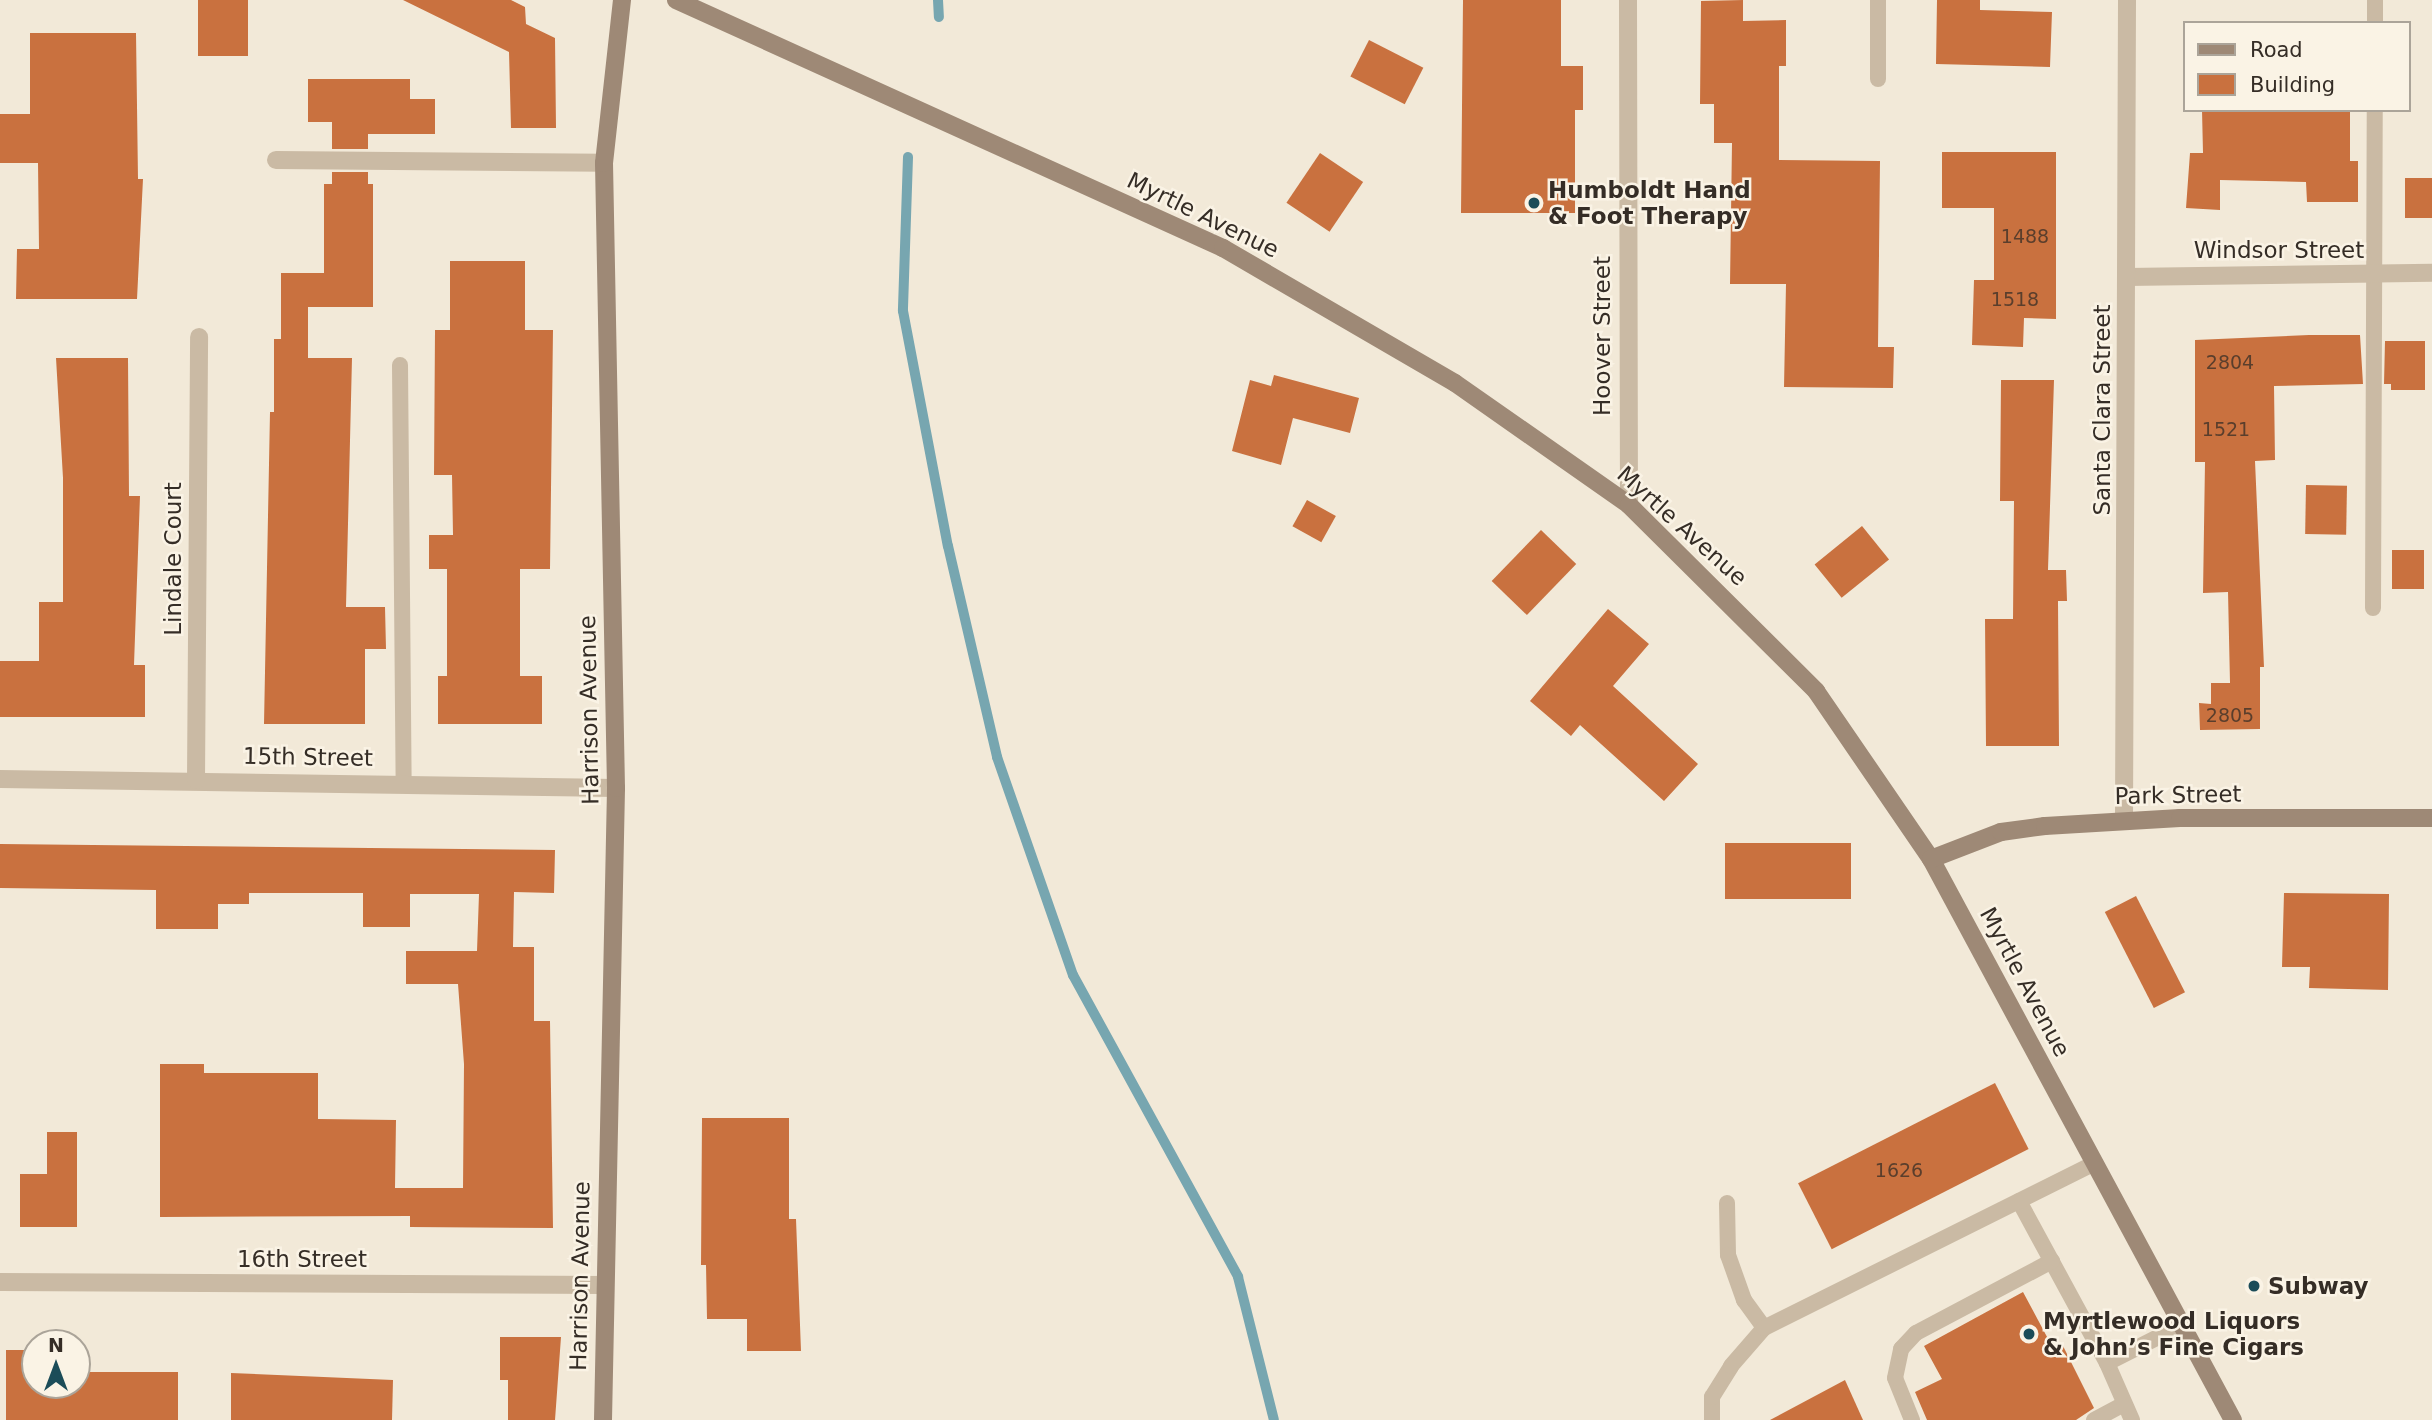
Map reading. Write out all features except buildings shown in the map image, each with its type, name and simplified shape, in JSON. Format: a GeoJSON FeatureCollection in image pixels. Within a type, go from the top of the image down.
{"type":"FeatureCollection","features":[{"type":"Feature","properties":{"kind":"main road","name":"Harrison Avenue"},"geometry":{"type":"LineString","coordinates":[[603,1420],[603,1285],[616,788],[604,163],[622,0]]}},
{"type":"Feature","properties":{"kind":"main road","name":"Myrtle Avenue"},"geometry":{"type":"LineString","coordinates":[[676,0],[1223,248],[1455,383],[1629,505],[1816,691],[1931,859],[2233,1420]]}},
{"type":"Feature","properties":{"kind":"main road","name":"Park Street"},"geometry":{"type":"LineString","coordinates":[[1931,859],[2001,832],[2124,820],[2432,818]]}},
{"type":"Feature","properties":{"kind":"street","name":"Hoover Street"},"geometry":{"type":"LineString","coordinates":[[1628,0],[1629,505]]}},
{"type":"Feature","properties":{"kind":"street","name":"Santa Clara Street"},"geometry":{"type":"LineString","coordinates":[[2124,820],[2127,0]]}},
{"type":"Feature","properties":{"kind":"street"},"geometry":{"type":"LineString","coordinates":[[276,160],[604,163]]}},
{"type":"Feature","properties":{"kind":"street","name":"Windsor Street"},"geometry":{"type":"LineString","coordinates":[[2127,277],[2432,273]]}},
{"type":"Feature","properties":{"kind":"street","name":"Lindale Court"},"geometry":{"type":"LineString","coordinates":[[196,780],[199,337]]}},
{"type":"Feature","properties":{"kind":"street","name":"15th Street"},"geometry":{"type":"LineString","coordinates":[[0,779],[404,782],[616,788]]}},
{"type":"Feature","properties":{"kind":"street","name":"16th Street"},"geometry":{"type":"LineString","coordinates":[[0,1282],[603,1285]]}},
{"type":"Feature","properties":{"kind":"lane"},"geometry":{"type":"LineString","coordinates":[[1878,0],[1878,79]]}},
{"type":"Feature","properties":{"kind":"lane"},"geometry":{"type":"LineString","coordinates":[[2375,0],[2375,21]]}},
{"type":"Feature","properties":{"kind":"lane"},"geometry":{"type":"LineString","coordinates":[[2373,608],[2375,112]]}},
{"type":"Feature","properties":{"kind":"lane"},"geometry":{"type":"LineString","coordinates":[[400,365],[404,782]]}},
{"type":"Feature","properties":{"kind":"lane"},"geometry":{"type":"LineString","coordinates":[[1712,1420],[1712,1397],[1731,1366],[1764,1328],[2095,1163]]}},
{"type":"Feature","properties":{"kind":"lane"},"geometry":{"type":"LineString","coordinates":[[2019,1201],[2107,1363],[2132,1420]]}},
{"type":"Feature","properties":{"kind":"lane"},"geometry":{"type":"LineString","coordinates":[[1727,1203],[1728,1255],[1744,1300],[1764,1328]]}},
{"type":"Feature","properties":{"kind":"lane"},"geometry":{"type":"LineString","coordinates":[[1912,1420],[1895,1378],[1901,1349],[1916,1333],[2052,1261]]}},
{"type":"Feature","properties":{"kind":"lane"},"geometry":{"type":"LineString","coordinates":[[2107,1363],[2182,1325]]}},
{"type":"Feature","properties":{"kind":"lane"},"geometry":{"type":"LineString","coordinates":[[2094,1420],[2124,1404]]}},
{"type":"Feature","properties":{"kind":"waterway"},"geometry":{"type":"LineString","coordinates":[[938,0],[939,17]]}},
{"type":"Feature","properties":{"kind":"waterway"},"geometry":{"type":"LineString","coordinates":[[908,157],[903,311],[948,546],[997,757],[1073,975],[1238,1277],[1274,1420]]}},
{"type":"Feature","properties":{"kind":"place","name":"Humboldt Hand & Foot Therapy"},"geometry":{"type":"Point","coordinates":[1534,203]}},
{"type":"Feature","properties":{"kind":"place","name":"Subway"},"geometry":{"type":"Point","coordinates":[2254,1286]}},
{"type":"Feature","properties":{"kind":"place","name":"Myrtlewood Liquors & John’s Fine Cigars"},"geometry":{"type":"Point","coordinates":[2029,1334]}}]}
